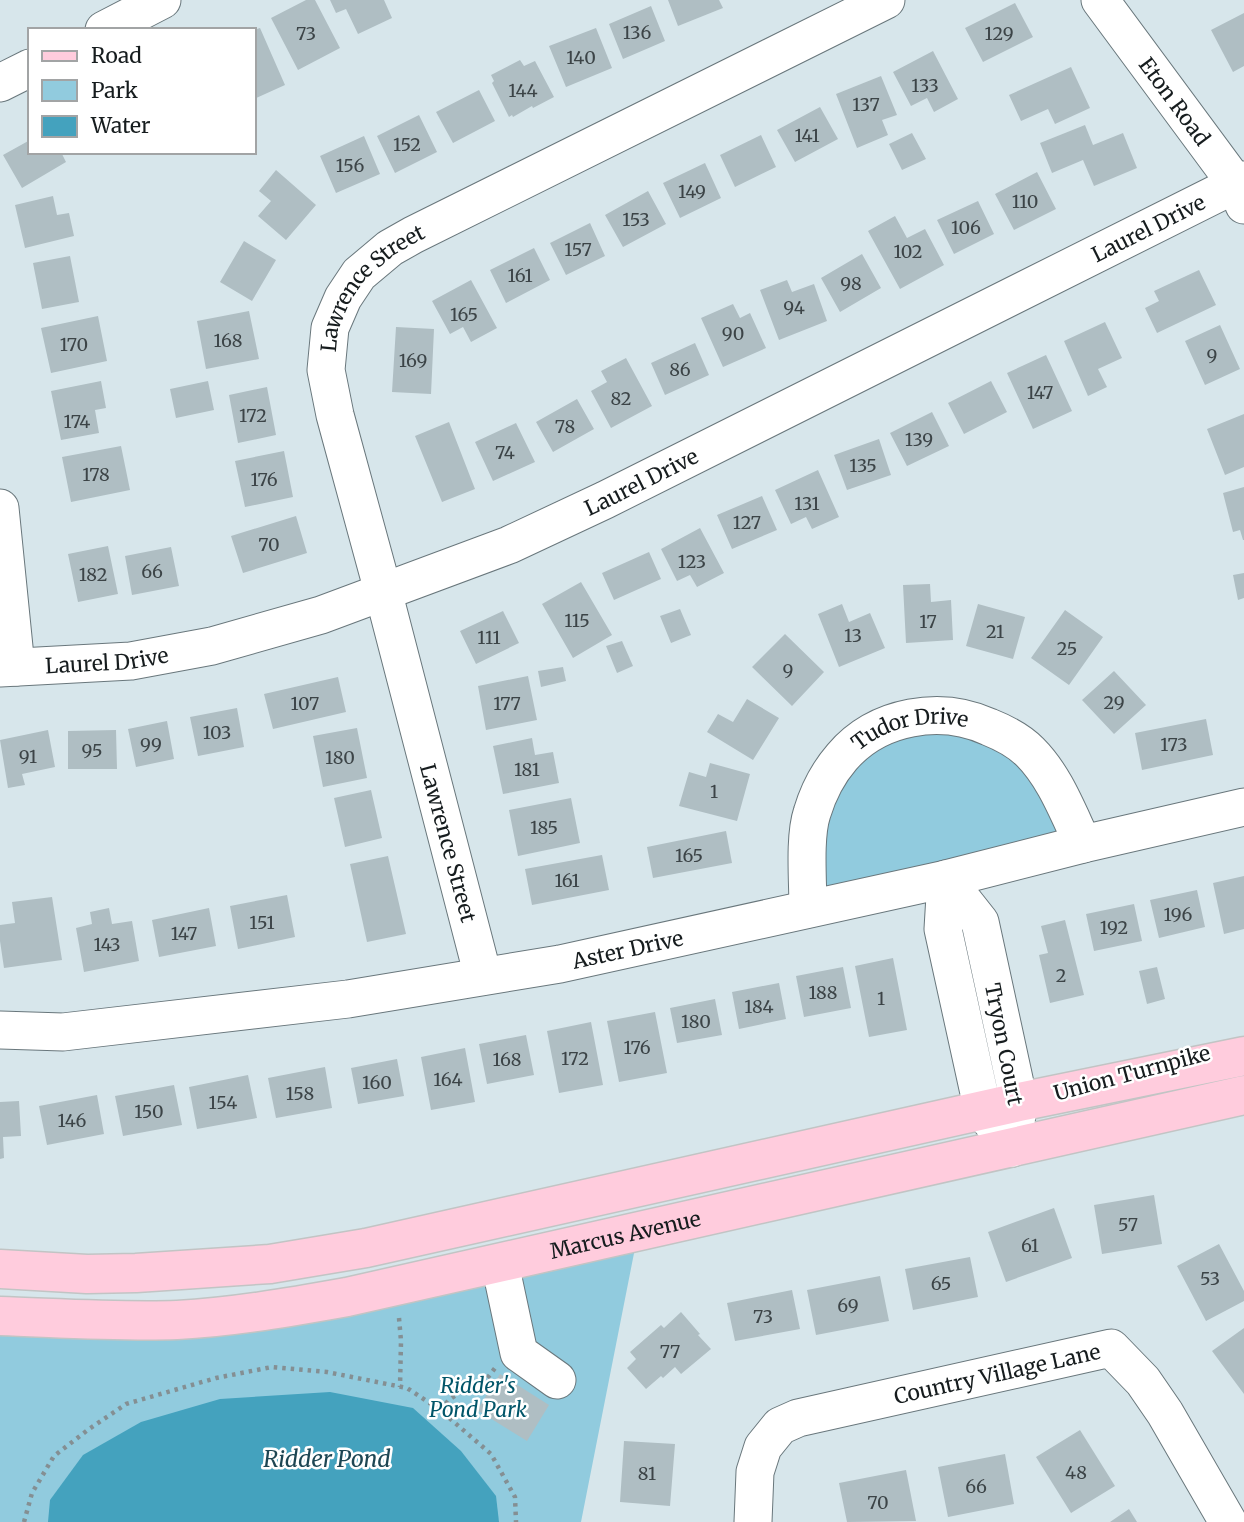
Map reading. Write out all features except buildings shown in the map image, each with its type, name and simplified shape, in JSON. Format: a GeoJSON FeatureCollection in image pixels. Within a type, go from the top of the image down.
{"type":"FeatureCollection","features":[{"type":"Feature","properties":{"kind":"main road","name":"Union Turnpike"},"geometry":{"type":"LineString","coordinates":[[1001,1106],[1244,1044]]}},
{"type":"Feature","properties":{"kind":"main road","name":"Marcus Avenue"},"geometry":{"type":"LineString","coordinates":[[0,1269],[87,1274],[136,1273],[270,1264],[366,1248],[1001,1106],[1244,1056]]}},
{"type":"Feature","properties":{"kind":"main road","name":"Marcus Avenue"},"geometry":{"type":"LineString","coordinates":[[0,1316],[139,1321],[217,1316],[347,1297],[1244,1095]]}},
{"type":"Feature","properties":{"kind":"street"},"geometry":{"type":"LineString","coordinates":[[108,28],[162,0]]}},
{"type":"Feature","properties":{"kind":"street","name":"Lawrence Street"},"geometry":{"type":"LineString","coordinates":[[483,976],[335,415],[327,370],[330,328],[343,298],[359,274],[390,248],[886,0]]}},
{"type":"Feature","properties":{"kind":"street","name":"Eton Road"},"geometry":{"type":"LineString","coordinates":[[1100,0],[1241,190]]}},
{"type":"Feature","properties":{"kind":"street"},"geometry":{"type":"LineString","coordinates":[[0,83],[28,69]]}},
{"type":"Feature","properties":{"kind":"street","name":"Laurel Drive"},"geometry":{"type":"LineString","coordinates":[[8,668],[131,661],[212,646],[321,615],[509,545],[1241,190]]}},
{"type":"Feature","properties":{"kind":"street"},"geometry":{"type":"LineString","coordinates":[[0,509],[8,668]]}},
{"type":"Feature","properties":{"kind":"street","name":"Tudor Drive"},"geometry":{"type":"LineString","coordinates":[[808,909],[808,832],[811,814],[825,783],[842,757],[858,742],[876,730],[906,719],[935,715],[972,719],[1008,736],[1029,751],[1050,777],[1083,844]]}},
{"type":"Feature","properties":{"kind":"street","name":"Aster Drive"},"geometry":{"type":"LineString","coordinates":[[0,1030],[63,1032],[348,999],[560,964],[946,879],[1244,807]]}},
{"type":"Feature","properties":{"kind":"street","name":"Tryon Court"},"geometry":{"type":"LineString","coordinates":[[946,879],[980,922],[1001,1106],[1012,1148]]}},
{"type":"Feature","properties":{"kind":"street"},"geometry":{"type":"LineString","coordinates":[[500,1264],[519,1353],[557,1380]]}},
{"type":"Feature","properties":{"kind":"street","name":"Country Village Lane"},"geometry":{"type":"LineString","coordinates":[[753,1522],[755,1472],[763,1447],[780,1426],[798,1418],[1111,1348],[1143,1381],[1165,1413],[1228,1522]]}},
{"type":"Feature","properties":{"kind":"path"},"geometry":{"type":"LineString","coordinates":[[399,1316],[400,1387]]}},
{"type":"Feature","properties":{"kind":"path"},"geometry":{"type":"LineString","coordinates":[[440,1410],[464,1390],[482,1385],[497,1365],[519,1353]]}},
{"type":"Feature","properties":{"kind":"path"},"geometry":{"type":"LineString","coordinates":[[24,1522],[32,1493],[54,1456],[126,1404],[216,1378],[272,1367],[327,1372],[407,1388],[440,1410],[491,1454],[515,1497],[516,1522]]}},
{"type":"Feature","properties":{"kind":"green space"},"geometry":{"type":"Polygon","coordinates":[[[876,730],[1008,735],[1083,844],[947,878],[980,922],[1019,1102],[983,1111],[946,879],[808,909],[808,832],[876,730]]]}},
{"type":"Feature","properties":{"kind":"green space","name":"Ridder's Pond Park"},"geometry":{"type":"Polygon","coordinates":[[[638,1233],[581,1522],[0,1522],[0,1317],[139,1321],[638,1233]]]}},
{"type":"Feature","properties":{"kind":"water","name":"Ridder Pond"},"geometry":{"type":"Polygon","coordinates":[[[330,1392],[413,1408],[461,1451],[496,1496],[499,1522],[48,1522],[50,1500],[83,1455],[141,1422],[220,1399],[330,1392]]]}}]}
